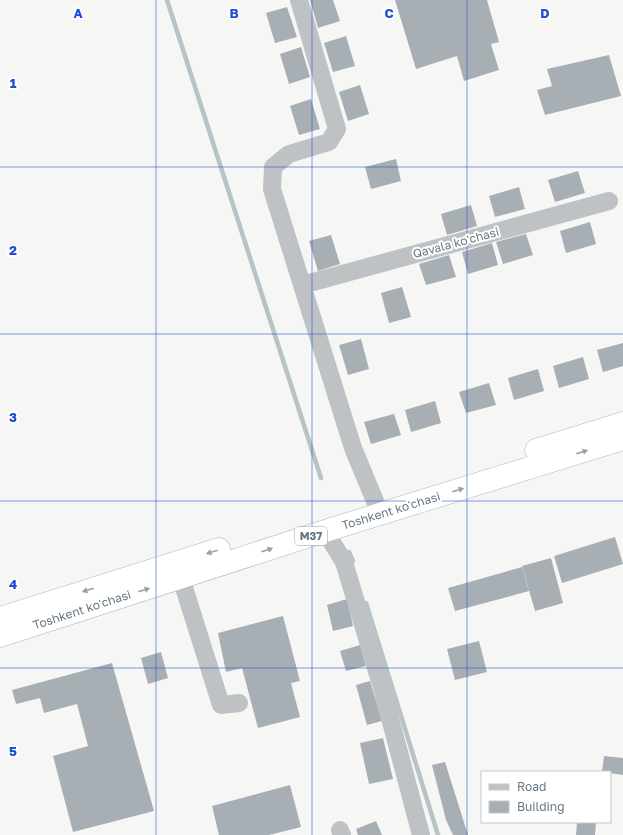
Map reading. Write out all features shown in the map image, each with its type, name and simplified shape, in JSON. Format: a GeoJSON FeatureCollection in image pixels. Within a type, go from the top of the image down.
{"type":"FeatureCollection","features":[{"type":"Feature","properties":{"kind":"highway","name":"Toshkent ko'chasi"},"geometry":{"type":"LineString","coordinates":[[0,618],[623,423]]}},
{"type":"Feature","properties":{"kind":"highway","name":"Toshkent ko'chasi"},"geometry":{"type":"LineString","coordinates":[[0,636],[325,531],[623,439]]}},
{"type":"Feature","properties":{"kind":"street"},"geometry":{"type":"LineString","coordinates":[[299,0],[337,129],[329,142],[289,154],[273,167],[272,189],[353,448],[375,501]]}},
{"type":"Feature","properties":{"kind":"street","name":"Qavala ko'chasi"},"geometry":{"type":"LineString","coordinates":[[302,285],[609,202]]}},
{"type":"Feature","properties":{"kind":"street"},"geometry":{"type":"LineString","coordinates":[[325,531],[344,562],[382,688],[421,835]]}},
{"type":"Feature","properties":{"kind":"street"},"geometry":{"type":"LineString","coordinates":[[181,578],[221,705],[239,703]]}},
{"type":"Feature","properties":{"kind":"building"},"geometry":{"type":"Polygon","coordinates":[[[310,0],[333,0],[340,21],[318,28],[310,0]]]}},
{"type":"Feature","properties":{"kind":"building"},"geometry":{"type":"Polygon","coordinates":[[[395,0],[487,0],[499,42],[491,44],[499,70],[464,81],[457,56],[416,69],[395,0]]]}},
{"type":"Feature","properties":{"kind":"building"},"geometry":{"type":"Polygon","coordinates":[[[287,7],[297,37],[275,43],[266,13],[287,7]]]}},
{"type":"Feature","properties":{"kind":"building"},"geometry":{"type":"Polygon","coordinates":[[[346,36],[355,66],[333,72],[324,43],[346,36]]]}},
{"type":"Feature","properties":{"kind":"building"},"geometry":{"type":"Polygon","coordinates":[[[301,47],[310,77],[289,84],[280,54],[301,47]]]}},
{"type":"Feature","properties":{"kind":"building"},"geometry":{"type":"Polygon","coordinates":[[[609,55],[621,96],[545,115],[537,90],[552,86],[547,69],[609,55]]]}},
{"type":"Feature","properties":{"kind":"building"},"geometry":{"type":"Polygon","coordinates":[[[360,85],[369,114],[348,121],[339,92],[360,85]]]}},
{"type":"Feature","properties":{"kind":"building"},"geometry":{"type":"Polygon","coordinates":[[[311,99],[320,129],[299,135],[290,106],[311,99]]]}},
{"type":"Feature","properties":{"kind":"building"},"geometry":{"type":"Polygon","coordinates":[[[396,159],[401,181],[371,189],[365,167],[396,159]]]}},
{"type":"Feature","properties":{"kind":"building"},"geometry":{"type":"Polygon","coordinates":[[[578,171],[585,193],[555,202],[548,180],[578,171]]]}},
{"type":"Feature","properties":{"kind":"building"},"geometry":{"type":"Polygon","coordinates":[[[519,187],[525,209],[495,217],[489,196],[519,187]]]}},
{"type":"Feature","properties":{"kind":"building"},"geometry":{"type":"Polygon","coordinates":[[[471,205],[477,226],[447,235],[441,214],[471,205]]]}},
{"type":"Feature","properties":{"kind":"building"},"geometry":{"type":"Polygon","coordinates":[[[590,222],[596,244],[566,253],[560,231],[590,222]]]}},
{"type":"Feature","properties":{"kind":"building"},"geometry":{"type":"Polygon","coordinates":[[[526,234],[533,255],[503,264],[496,242],[526,234]]]}},
{"type":"Feature","properties":{"kind":"building"},"geometry":{"type":"Polygon","coordinates":[[[331,235],[340,264],[318,271],[309,241],[331,235]]]}},
{"type":"Feature","properties":{"kind":"building"},"geometry":{"type":"Polygon","coordinates":[[[492,243],[498,265],[468,274],[462,252],[492,243]]]}},
{"type":"Feature","properties":{"kind":"building"},"geometry":{"type":"Polygon","coordinates":[[[449,255],[456,277],[426,285],[419,264],[449,255]]]}},
{"type":"Feature","properties":{"kind":"building"},"geometry":{"type":"Polygon","coordinates":[[[402,287],[411,317],[389,323],[381,293],[402,287]]]}},
{"type":"Feature","properties":{"kind":"building"},"geometry":{"type":"Polygon","coordinates":[[[361,339],[369,369],[348,375],[339,345],[361,339]]]}},
{"type":"Feature","properties":{"kind":"building"},"geometry":{"type":"Polygon","coordinates":[[[623,343],[623,366],[603,372],[597,350],[623,343]]]}},
{"type":"Feature","properties":{"kind":"building"},"geometry":{"type":"Polygon","coordinates":[[[583,357],[589,379],[559,388],[553,366],[583,357]]]}},
{"type":"Feature","properties":{"kind":"building"},"geometry":{"type":"Polygon","coordinates":[[[538,369],[544,391],[514,400],[508,378],[538,369]]]}},
{"type":"Feature","properties":{"kind":"building"},"geometry":{"type":"Polygon","coordinates":[[[489,383],[496,405],[466,413],[459,392],[489,383]]]}},
{"type":"Feature","properties":{"kind":"building"},"geometry":{"type":"Polygon","coordinates":[[[435,401],[441,423],[411,432],[405,410],[435,401]]]}},
{"type":"Feature","properties":{"kind":"building"},"geometry":{"type":"Polygon","coordinates":[[[394,414],[401,435],[371,444],[364,422],[394,414]]]}},
{"type":"Feature","properties":{"kind":"building"},"geometry":{"type":"Polygon","coordinates":[[[615,537],[623,564],[562,583],[554,556],[615,537]]]}},
{"type":"Feature","properties":{"kind":"building"},"geometry":{"type":"Polygon","coordinates":[[[551,558],[563,603],[535,611],[522,566],[551,558]]]}},
{"type":"Feature","properties":{"kind":"building"},"geometry":{"type":"Polygon","coordinates":[[[522,567],[529,591],[455,611],[448,588],[522,567]]]}},
{"type":"Feature","properties":{"kind":"building"},"geometry":{"type":"Polygon","coordinates":[[[347,599],[353,626],[333,631],[327,605],[347,599]]]}},
{"type":"Feature","properties":{"kind":"building"},"geometry":{"type":"Polygon","coordinates":[[[283,616],[300,681],[291,683],[300,717],[258,728],[242,668],[226,672],[218,633],[283,616]]]}},
{"type":"Feature","properties":{"kind":"building"},"geometry":{"type":"Polygon","coordinates":[[[479,641],[487,672],[455,680],[447,649],[479,641]]]}},
{"type":"Feature","properties":{"kind":"building"},"geometry":{"type":"Polygon","coordinates":[[[360,645],[366,666],[346,671],[340,651],[360,645]]]}},
{"type":"Feature","properties":{"kind":"building"},"geometry":{"type":"Polygon","coordinates":[[[161,652],[168,678],[148,684],[141,658],[161,652]]]}},
{"type":"Feature","properties":{"kind":"building"},"geometry":{"type":"Polygon","coordinates":[[[112,663],[154,811],[73,832],[53,756],[88,746],[77,704],[44,713],[40,698],[16,704],[12,690],[112,663]]]}},
{"type":"Feature","properties":{"kind":"building"},"geometry":{"type":"Polygon","coordinates":[[[370,681],[382,721],[367,725],[356,685],[370,681]]]}},
{"type":"Feature","properties":{"kind":"building"},"geometry":{"type":"Polygon","coordinates":[[[383,738],[393,779],[369,784],[360,743],[383,738]]]}},
{"type":"Feature","properties":{"kind":"building"},"geometry":{"type":"Polygon","coordinates":[[[604,756],[623,758],[623,775],[611,773],[611,771],[602,771],[604,756]]]}},
{"type":"Feature","properties":{"kind":"building"},"geometry":{"type":"Polygon","coordinates":[[[445,762],[468,835],[453,835],[446,820],[432,765],[445,762]]]}},
{"type":"Feature","properties":{"kind":"building"},"geometry":{"type":"Polygon","coordinates":[[[290,785],[301,827],[269,835],[219,835],[212,806],[290,785]]]}},
{"type":"Feature","properties":{"kind":"building"},"geometry":{"type":"Polygon","coordinates":[[[376,821],[382,835],[358,835],[356,829],[376,821]]]}},
{"type":"Feature","properties":{"kind":"building"},"geometry":{"type":"Polygon","coordinates":[[[577,823],[596,823],[595,835],[576,835],[577,823]]]}},
{"type":"Feature","properties":{"kind":"waterway"},"geometry":{"type":"LineString","coordinates":[[167,0],[321,478]]}},
{"type":"Feature","properties":{"kind":"waterway"},"geometry":{"type":"LineString","coordinates":[[349,552],[353,561]]}},
{"type":"Feature","properties":{"kind":"waterway"},"geometry":{"type":"LineString","coordinates":[[366,603],[438,835]]}}]}
